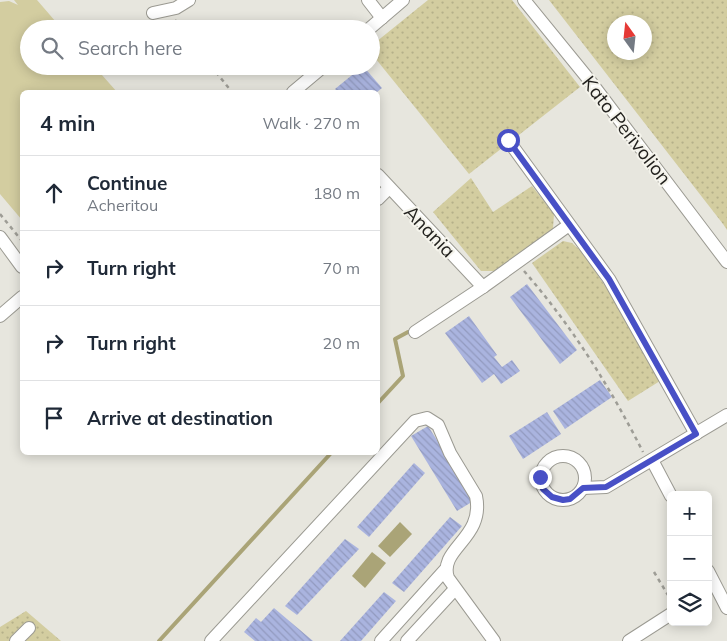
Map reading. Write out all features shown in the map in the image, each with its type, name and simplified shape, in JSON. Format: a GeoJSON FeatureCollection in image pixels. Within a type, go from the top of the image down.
{"type":"FeatureCollection","features":[{"type":"Feature","properties":{"kind":"street"},"geometry":{"type":"LineString","coordinates":[[154,13],[176,8],[189,0]]}},
{"type":"Feature","properties":{"kind":"street"},"geometry":{"type":"LineString","coordinates":[[368,0],[382,18]]}},
{"type":"Feature","properties":{"kind":"street"},"geometry":{"type":"LineString","coordinates":[[380,20],[403,0]]}},
{"type":"Feature","properties":{"kind":"street","name":"Kato Perivolion"},"geometry":{"type":"LineString","coordinates":[[524,0],[596,89],[727,262]]}},
{"type":"Feature","properties":{"kind":"street"},"geometry":{"type":"LineString","coordinates":[[300,90],[315,75]]}},
{"type":"Feature","properties":{"kind":"street"},"geometry":{"type":"LineString","coordinates":[[508,140],[609,279],[696,434]]}},
{"type":"Feature","properties":{"kind":"street","name":"Anania"},"geometry":{"type":"LineString","coordinates":[[380,177],[483,287]]}},
{"type":"Feature","properties":{"kind":"street"},"geometry":{"type":"LineString","coordinates":[[380,197],[389,188]]}},
{"type":"Feature","properties":{"kind":"street"},"geometry":{"type":"LineString","coordinates":[[415,332],[483,287],[569,225]]}},
{"type":"Feature","properties":{"kind":"street"},"geometry":{"type":"LineString","coordinates":[[0,237],[20,264]]}},
{"type":"Feature","properties":{"kind":"street"},"geometry":{"type":"LineString","coordinates":[[0,316],[20,299]]}},
{"type":"Feature","properties":{"kind":"street"},"geometry":{"type":"LineString","coordinates":[[583,488],[606,487],[727,415]]}},
{"type":"Feature","properties":{"kind":"street"},"geometry":{"type":"LineString","coordinates":[[211,641],[415,421],[421,418],[431,419],[438,425],[450,453],[476,496],[478,503],[472,530],[449,556],[445,570],[381,641]]}},
{"type":"Feature","properties":{"kind":"street"},"geometry":{"type":"LineString","coordinates":[[650,461],[668,491]]}},
{"type":"Feature","properties":{"kind":"street"},"geometry":{"type":"LineString","coordinates":[[445,570],[455,589],[494,641]]}},
{"type":"Feature","properties":{"kind":"street"},"geometry":{"type":"LineString","coordinates":[[407,641],[455,589]]}},
{"type":"Feature","properties":{"kind":"street"},"geometry":{"type":"LineString","coordinates":[[713,592],[727,608]]}},
{"type":"Feature","properties":{"kind":"street"},"geometry":{"type":"LineString","coordinates":[[630,641],[667,617]]}},
{"type":"Feature","properties":{"kind":"street"},"geometry":{"type":"LineString","coordinates":[[16,641],[29,628]]}},
{"type":"Feature","properties":{"kind":"path"},"geometry":{"type":"LineString","coordinates":[[218,75],[230,90]]}},
{"type":"Feature","properties":{"kind":"path"},"geometry":{"type":"LineString","coordinates":[[0,214],[20,238]]}},
{"type":"Feature","properties":{"kind":"path"},"geometry":{"type":"LineString","coordinates":[[517,263],[553,305],[616,398],[650,461]]}},
{"type":"Feature","properties":{"kind":"path"},"geometry":{"type":"LineString","coordinates":[[654,572],[667,593]]}},
{"type":"Feature","properties":{"kind":"shaded area"},"geometry":{"type":"Polygon","coordinates":[[[14,0],[37,0],[54,20],[20,20],[20,75],[102,75],[115,90],[20,90],[20,218],[0,194],[0,2],[9,1],[18,5],[14,0]]]}},
{"type":"Feature","properties":{"kind":"shaded area"},"geometry":{"type":"Polygon","coordinates":[[[428,0],[512,0],[580,87],[469,174],[380,64],[380,39],[428,0]]]}},
{"type":"Feature","properties":{"kind":"shaded area"},"geometry":{"type":"Polygon","coordinates":[[[549,0],[727,0],[727,230],[723,224],[549,0]]]}},
{"type":"Feature","properties":{"kind":"shaded area"},"geometry":{"type":"Polygon","coordinates":[[[471,178],[493,212],[532,186],[554,214],[553,229],[496,271],[481,271],[433,212],[471,178]]]}},
{"type":"Feature","properties":{"kind":"shaded area"},"geometry":{"type":"Polygon","coordinates":[[[563,241],[572,243],[584,254],[611,295],[660,381],[628,401],[532,263],[563,241]]]}},
{"type":"Feature","properties":{"kind":"shaded area"},"geometry":{"type":"Polygon","coordinates":[[[400,522],[412,534],[390,557],[378,546],[400,522]]]}},
{"type":"Feature","properties":{"kind":"shaded area"},"geometry":{"type":"Polygon","coordinates":[[[372,552],[386,563],[365,588],[352,576],[372,552]]]}},
{"type":"Feature","properties":{"kind":"shaded area"},"geometry":{"type":"Polygon","coordinates":[[[26,611],[61,641],[0,641],[0,627],[26,611]]]}},
{"type":"Feature","properties":{"kind":"building"},"geometry":{"type":"Polygon","coordinates":[[[352,75],[371,75],[382,88],[380,90],[335,89],[352,75]]]}},
{"type":"Feature","properties":{"kind":"building"},"geometry":{"type":"Polygon","coordinates":[[[527,284],[577,350],[560,364],[510,297],[527,284]]]}},
{"type":"Feature","properties":{"kind":"building"},"geometry":{"type":"Polygon","coordinates":[[[469,316],[497,355],[494,357],[502,367],[512,360],[520,371],[501,384],[494,374],[482,383],[445,333],[469,316]]]}},
{"type":"Feature","properties":{"kind":"building"},"geometry":{"type":"Polygon","coordinates":[[[600,380],[612,397],[565,429],[553,411],[600,380]]]}},
{"type":"Feature","properties":{"kind":"building"},"geometry":{"type":"Polygon","coordinates":[[[547,412],[561,434],[523,459],[509,436],[547,412]]]}},
{"type":"Feature","properties":{"kind":"building"},"geometry":{"type":"Polygon","coordinates":[[[428,426],[475,500],[457,511],[411,436],[428,426]]]}},
{"type":"Feature","properties":{"kind":"building"},"geometry":{"type":"Polygon","coordinates":[[[414,463],[425,473],[369,537],[357,527],[414,463]]]}},
{"type":"Feature","properties":{"kind":"building"},"geometry":{"type":"Polygon","coordinates":[[[450,517],[462,526],[404,592],[392,583],[450,517]]]}},
{"type":"Feature","properties":{"kind":"building"},"geometry":{"type":"Polygon","coordinates":[[[345,539],[359,549],[297,615],[285,606],[345,539]]]}},
{"type":"Feature","properties":{"kind":"building"},"geometry":{"type":"Polygon","coordinates":[[[384,592],[396,601],[361,641],[340,641],[384,592]]]}},
{"type":"Feature","properties":{"kind":"building"},"geometry":{"type":"Polygon","coordinates":[[[274,608],[313,641],[255,641],[244,632],[256,618],[261,622],[274,608]]]}},
{"type":"Feature","properties":{"kind":"waterway"},"geometry":{"type":"LineString","coordinates":[[380,401],[403,376],[395,339],[408,332],[413,332]]}},
{"type":"Feature","properties":{"kind":"waterway"},"geometry":{"type":"LineString","coordinates":[[159,641],[329,455]]}},
{"type":"Feature","properties":{"kind":"route"},"geometry":{"type":"LineString","coordinates":[[508,140],[609,279],[696,434],[606,487],[583,488],[570,499],[557,500],[547,494],[543,489],[540,477]]}}]}
